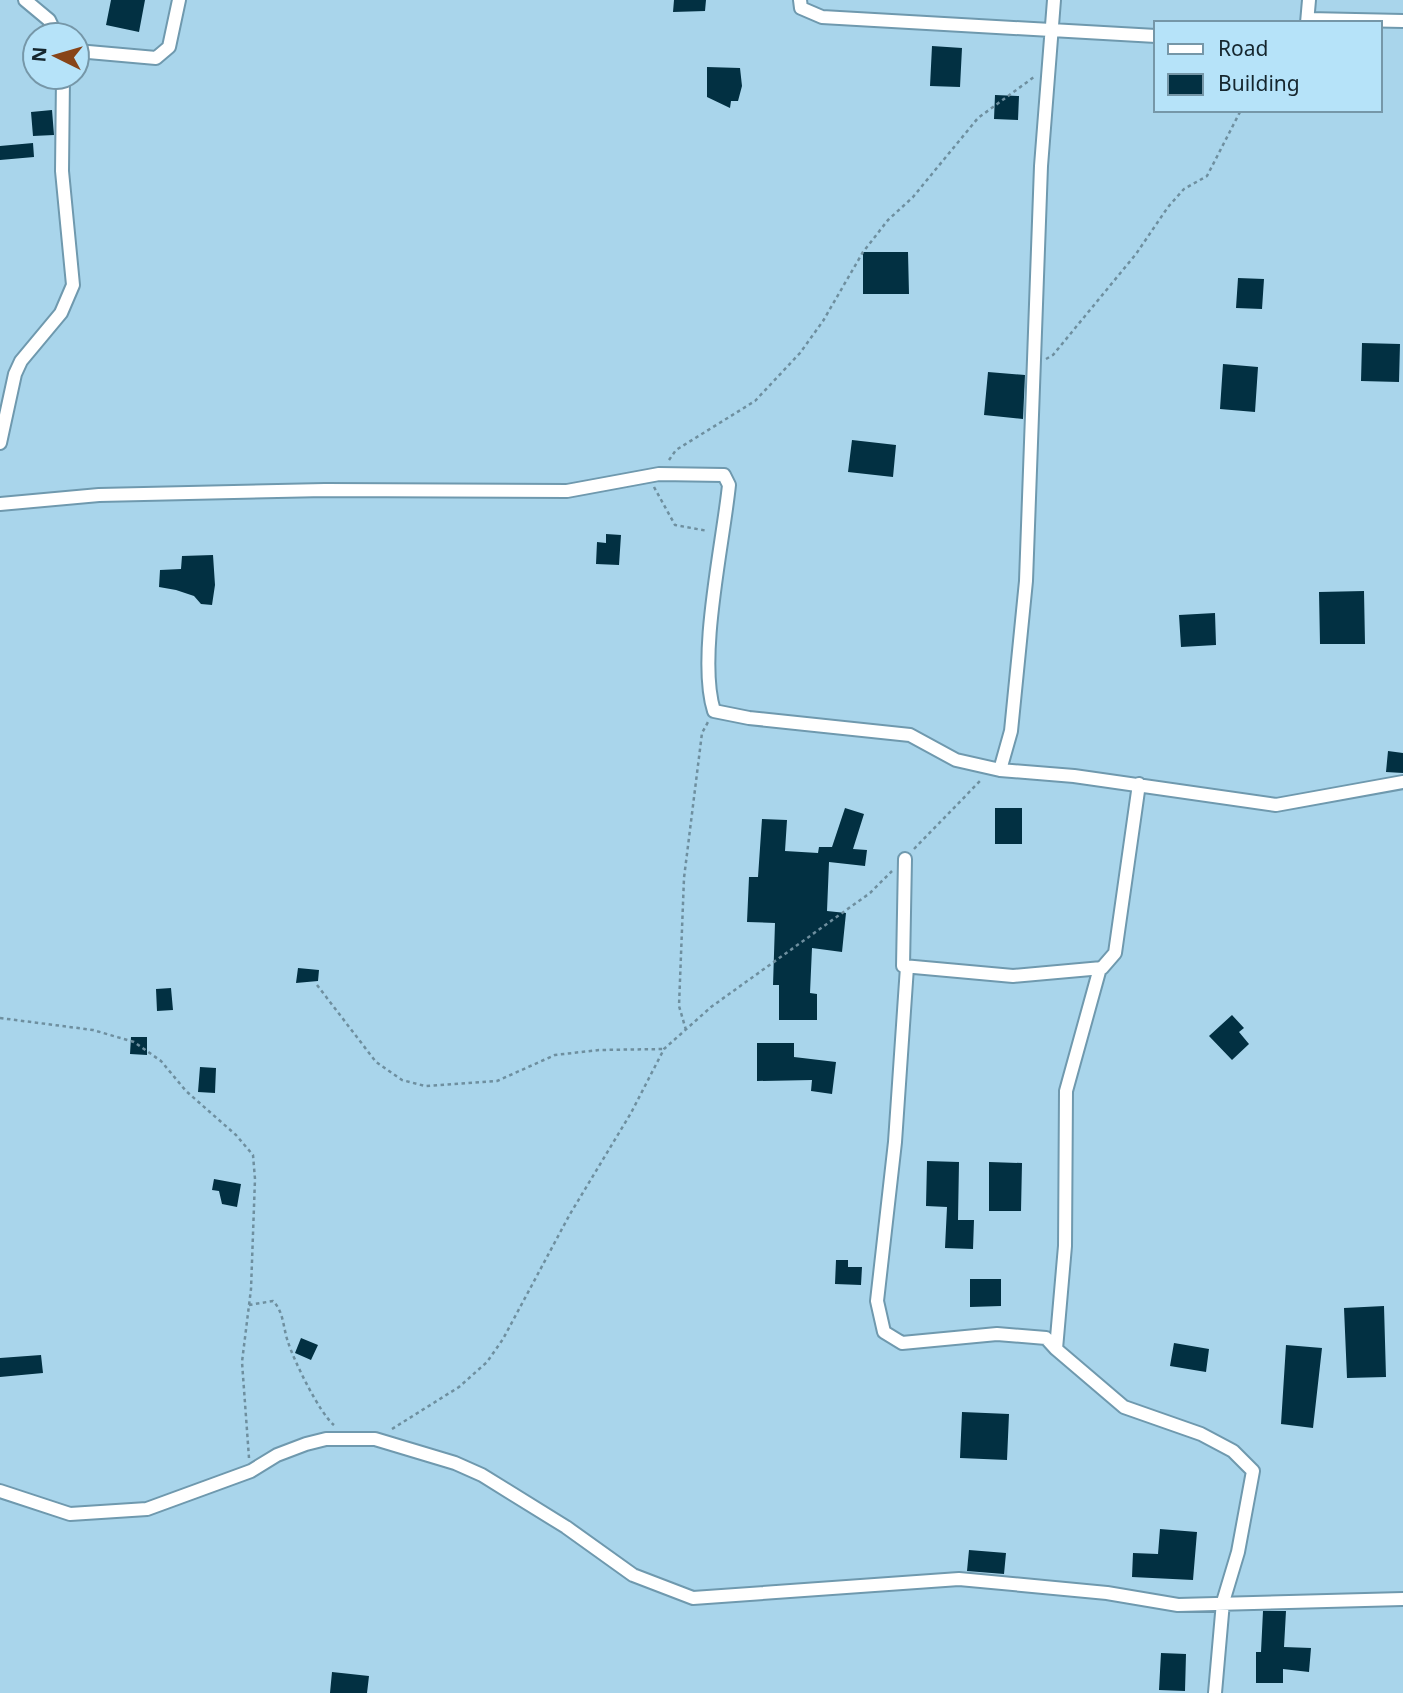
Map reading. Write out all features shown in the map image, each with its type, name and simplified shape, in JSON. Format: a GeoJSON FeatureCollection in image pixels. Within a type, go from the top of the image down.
{"type":"FeatureCollection","features":[{"type":"Feature","properties":{"kind":"street"},"geometry":{"type":"LineString","coordinates":[[25,0],[49,21]]}},
{"type":"Feature","properties":{"kind":"street"},"geometry":{"type":"LineString","coordinates":[[91,52],[156,58],[169,47],[179,0]]}},
{"type":"Feature","properties":{"kind":"street"},"geometry":{"type":"LineString","coordinates":[[800,0],[801,8],[821,17],[1053,28],[1154,36]]}},
{"type":"Feature","properties":{"kind":"street"},"geometry":{"type":"LineString","coordinates":[[996,769],[1011,731],[1026,581],[1041,166],[1054,0]]}},
{"type":"Feature","properties":{"kind":"street"},"geometry":{"type":"LineString","coordinates":[[1308,0],[1308,21],[1403,21]]}},
{"type":"Feature","properties":{"kind":"street"},"geometry":{"type":"LineString","coordinates":[[0,443],[15,374],[21,361],[61,313],[73,285],[62,171],[63,91]]}},
{"type":"Feature","properties":{"kind":"street"},"geometry":{"type":"LineString","coordinates":[[0,504],[99,495],[325,490],[567,491],[659,474],[724,475],[729,485],[708,684],[714,711],[749,718],[898,733],[927,742],[956,760],[996,769],[1139,784],[1276,805],[1403,782]]}},
{"type":"Feature","properties":{"kind":"street"},"geometry":{"type":"LineString","coordinates":[[1056,1349],[1065,1246],[1066,1091],[1100,968],[1115,953],[1139,784]]}},
{"type":"Feature","properties":{"kind":"street"},"geometry":{"type":"LineString","coordinates":[[905,859],[903,966],[1013,976],[1100,968]]}},
{"type":"Feature","properties":{"kind":"street"},"geometry":{"type":"LineString","coordinates":[[907,967],[895,1142],[877,1301],[884,1332],[902,1343],[998,1334],[1046,1338],[1124,1407],[1201,1434],[1233,1451],[1254,1471],[1238,1552],[1223,1602],[1215,1693]]}},
{"type":"Feature","properties":{"kind":"street"},"geometry":{"type":"LineString","coordinates":[[0,1491],[70,1514],[147,1509],[251,1471],[277,1455],[306,1444],[355,1438],[375,1439],[455,1463],[482,1475],[566,1527],[633,1576],[693,1598],[959,1579],[1107,1593],[1178,1605],[1403,1599]]}},
{"type":"Feature","properties":{"kind":"path"},"geometry":{"type":"LineString","coordinates":[[659,474],[677,450],[755,401],[800,353],[823,321],[863,252],[888,220],[913,197],[952,146],[978,118],[1050,64]]}},
{"type":"Feature","properties":{"kind":"path"},"geometry":{"type":"LineString","coordinates":[[1034,365],[1053,355],[1136,254],[1184,190],[1207,176],[1240,112]]}},
{"type":"Feature","properties":{"kind":"path"},"geometry":{"type":"LineString","coordinates":[[645,477],[659,493],[665,511],[676,525],[709,531],[722,542]]}},
{"type":"Feature","properties":{"kind":"path"},"geometry":{"type":"LineString","coordinates":[[686,1030],[679,1006],[684,878],[702,733],[714,711]]}},
{"type":"Feature","properties":{"kind":"path"},"geometry":{"type":"LineString","coordinates":[[375,1439],[459,1387],[487,1363],[503,1339],[664,1049],[711,1007],[870,893],[996,769]]}},
{"type":"Feature","properties":{"kind":"path"},"geometry":{"type":"LineString","coordinates":[[317,985],[376,1062],[402,1080],[425,1086],[496,1081],[555,1055],[599,1050],[664,1049]]}},
{"type":"Feature","properties":{"kind":"path"},"geometry":{"type":"LineString","coordinates":[[0,1018],[93,1030],[134,1042],[161,1061],[186,1091],[236,1135],[253,1155],[255,1179],[249,1305],[242,1362],[251,1471]]}},
{"type":"Feature","properties":{"kind":"path"},"geometry":{"type":"LineString","coordinates":[[249,1305],[273,1301],[279,1307],[288,1342],[321,1412],[337,1428],[355,1438]]}},
{"type":"Feature","properties":{"kind":"building"},"geometry":{"type":"Polygon","coordinates":[[[111,0],[145,0],[139,32],[106,25],[111,0]]]}},
{"type":"Feature","properties":{"kind":"building"},"geometry":{"type":"Polygon","coordinates":[[[674,0],[706,0],[705,11],[673,12],[674,0]]]}},
{"type":"Feature","properties":{"kind":"building"},"geometry":{"type":"Polygon","coordinates":[[[932,46],[962,48],[960,87],[930,86],[932,46]]]}},
{"type":"Feature","properties":{"kind":"building"},"geometry":{"type":"Polygon","coordinates":[[[707,67],[740,68],[742,86],[738,101],[731,101],[730,108],[707,97],[707,67]]]}},
{"type":"Feature","properties":{"kind":"building"},"geometry":{"type":"Polygon","coordinates":[[[995,95],[1019,96],[1018,120],[994,119],[995,95]]]}},
{"type":"Feature","properties":{"kind":"building"},"geometry":{"type":"Polygon","coordinates":[[[52,110],[54,135],[33,136],[31,112],[52,110]]]}},
{"type":"Feature","properties":{"kind":"building"},"geometry":{"type":"Polygon","coordinates":[[[33,143],[34,157],[0,160],[0,146],[33,143]]]}},
{"type":"Feature","properties":{"kind":"building"},"geometry":{"type":"Polygon","coordinates":[[[863,252],[908,252],[909,294],[863,294],[863,252]]]}},
{"type":"Feature","properties":{"kind":"building"},"geometry":{"type":"Polygon","coordinates":[[[1238,278],[1264,279],[1262,309],[1236,308],[1238,278]]]}},
{"type":"Feature","properties":{"kind":"building"},"geometry":{"type":"Polygon","coordinates":[[[1362,343],[1400,344],[1399,382],[1361,381],[1362,343]]]}},
{"type":"Feature","properties":{"kind":"building"},"geometry":{"type":"Polygon","coordinates":[[[1223,364],[1258,367],[1255,412],[1220,409],[1223,364]]]}},
{"type":"Feature","properties":{"kind":"building"},"geometry":{"type":"Polygon","coordinates":[[[988,372],[1025,375],[1023,419],[984,415],[988,372]]]}},
{"type":"Feature","properties":{"kind":"building"},"geometry":{"type":"Polygon","coordinates":[[[852,440],[896,445],[893,477],[848,472],[852,440]]]}},
{"type":"Feature","properties":{"kind":"building"},"geometry":{"type":"Polygon","coordinates":[[[606,534],[621,535],[619,565],[596,564],[597,542],[606,543],[606,534]]]}},
{"type":"Feature","properties":{"kind":"building"},"geometry":{"type":"Polygon","coordinates":[[[213,555],[215,585],[212,605],[201,604],[194,596],[159,587],[160,570],[181,569],[182,556],[213,555]]]}},
{"type":"Feature","properties":{"kind":"building"},"geometry":{"type":"Polygon","coordinates":[[[1364,591],[1365,644],[1320,644],[1319,592],[1364,591]]]}},
{"type":"Feature","properties":{"kind":"building"},"geometry":{"type":"Polygon","coordinates":[[[1215,613],[1216,645],[1181,647],[1179,615],[1215,613]]]}},
{"type":"Feature","properties":{"kind":"building"},"geometry":{"type":"Polygon","coordinates":[[[1388,751],[1403,753],[1403,773],[1386,772],[1388,751]]]}},
{"type":"Feature","properties":{"kind":"building"},"geometry":{"type":"Polygon","coordinates":[[[845,808],[864,814],[853,849],[867,850],[865,866],[829,862],[827,911],[846,913],[842,952],[812,948],[810,993],[817,994],[817,1020],[779,1020],[779,985],[773,985],[775,923],[747,922],[749,877],[758,877],[762,819],[787,820],[785,851],[818,853],[819,847],[832,847],[845,808]]]}},
{"type":"Feature","properties":{"kind":"building"},"geometry":{"type":"Polygon","coordinates":[[[995,808],[1022,808],[1022,844],[995,844],[995,808]]]}},
{"type":"Feature","properties":{"kind":"building"},"geometry":{"type":"Polygon","coordinates":[[[298,968],[319,970],[318,981],[296,983],[298,968]]]}},
{"type":"Feature","properties":{"kind":"building"},"geometry":{"type":"Polygon","coordinates":[[[171,988],[173,1010],[157,1011],[156,989],[171,988]]]}},
{"type":"Feature","properties":{"kind":"building"},"geometry":{"type":"Polygon","coordinates":[[[1232,1015],[1244,1028],[1239,1032],[1249,1044],[1232,1060],[1209,1036],[1232,1015]]]}},
{"type":"Feature","properties":{"kind":"building"},"geometry":{"type":"Polygon","coordinates":[[[131,1037],[147,1037],[147,1055],[130,1054],[131,1037]]]}},
{"type":"Feature","properties":{"kind":"building"},"geometry":{"type":"Polygon","coordinates":[[[757,1043],[794,1043],[794,1057],[836,1062],[832,1094],[811,1091],[812,1080],[757,1081],[757,1043]]]}},
{"type":"Feature","properties":{"kind":"building"},"geometry":{"type":"Polygon","coordinates":[[[200,1067],[216,1068],[215,1093],[198,1092],[200,1067]]]}},
{"type":"Feature","properties":{"kind":"building"},"geometry":{"type":"Polygon","coordinates":[[[927,1161],[959,1162],[958,1220],[974,1220],[973,1249],[945,1248],[947,1207],[926,1206],[927,1161]]]}},
{"type":"Feature","properties":{"kind":"building"},"geometry":{"type":"Polygon","coordinates":[[[989,1162],[1022,1163],[1021,1211],[989,1211],[989,1162]]]}},
{"type":"Feature","properties":{"kind":"building"},"geometry":{"type":"Polygon","coordinates":[[[214,1179],[241,1184],[237,1207],[222,1204],[219,1191],[212,1190],[214,1179]]]}},
{"type":"Feature","properties":{"kind":"building"},"geometry":{"type":"Polygon","coordinates":[[[836,1260],[848,1260],[848,1267],[862,1267],[861,1285],[835,1284],[836,1260]]]}},
{"type":"Feature","properties":{"kind":"building"},"geometry":{"type":"Polygon","coordinates":[[[970,1279],[1001,1279],[1001,1306],[970,1307],[970,1279]]]}},
{"type":"Feature","properties":{"kind":"building"},"geometry":{"type":"Polygon","coordinates":[[[1384,1306],[1386,1377],[1347,1378],[1344,1308],[1384,1306]]]}},
{"type":"Feature","properties":{"kind":"building"},"geometry":{"type":"Polygon","coordinates":[[[301,1338],[318,1345],[311,1360],[295,1353],[301,1338]]]}},
{"type":"Feature","properties":{"kind":"building"},"geometry":{"type":"Polygon","coordinates":[[[1174,1343],[1209,1349],[1206,1372],[1170,1366],[1174,1343]]]}},
{"type":"Feature","properties":{"kind":"building"},"geometry":{"type":"Polygon","coordinates":[[[1286,1345],[1322,1348],[1313,1428],[1281,1424],[1286,1345]]]}},
{"type":"Feature","properties":{"kind":"building"},"geometry":{"type":"Polygon","coordinates":[[[41,1355],[43,1373],[0,1377],[0,1358],[41,1355]]]}},
{"type":"Feature","properties":{"kind":"building"},"geometry":{"type":"Polygon","coordinates":[[[962,1412],[1009,1414],[1007,1460],[960,1458],[962,1412]]]}},
{"type":"Feature","properties":{"kind":"building"},"geometry":{"type":"Polygon","coordinates":[[[1160,1529],[1197,1532],[1193,1580],[1132,1577],[1133,1553],[1158,1554],[1160,1529]]]}},
{"type":"Feature","properties":{"kind":"building"},"geometry":{"type":"Polygon","coordinates":[[[969,1550],[1006,1553],[1004,1574],[967,1571],[969,1550]]]}},
{"type":"Feature","properties":{"kind":"building"},"geometry":{"type":"Polygon","coordinates":[[[1263,1611],[1286,1611],[1284,1647],[1311,1648],[1309,1672],[1283,1669],[1283,1683],[1256,1683],[1256,1652],[1261,1652],[1263,1611]]]}},
{"type":"Feature","properties":{"kind":"building"},"geometry":{"type":"Polygon","coordinates":[[[1161,1653],[1186,1654],[1185,1691],[1159,1690],[1161,1653]]]}},
{"type":"Feature","properties":{"kind":"building"},"geometry":{"type":"Polygon","coordinates":[[[332,1672],[369,1676],[367,1693],[330,1693],[332,1672]]]}}]}
